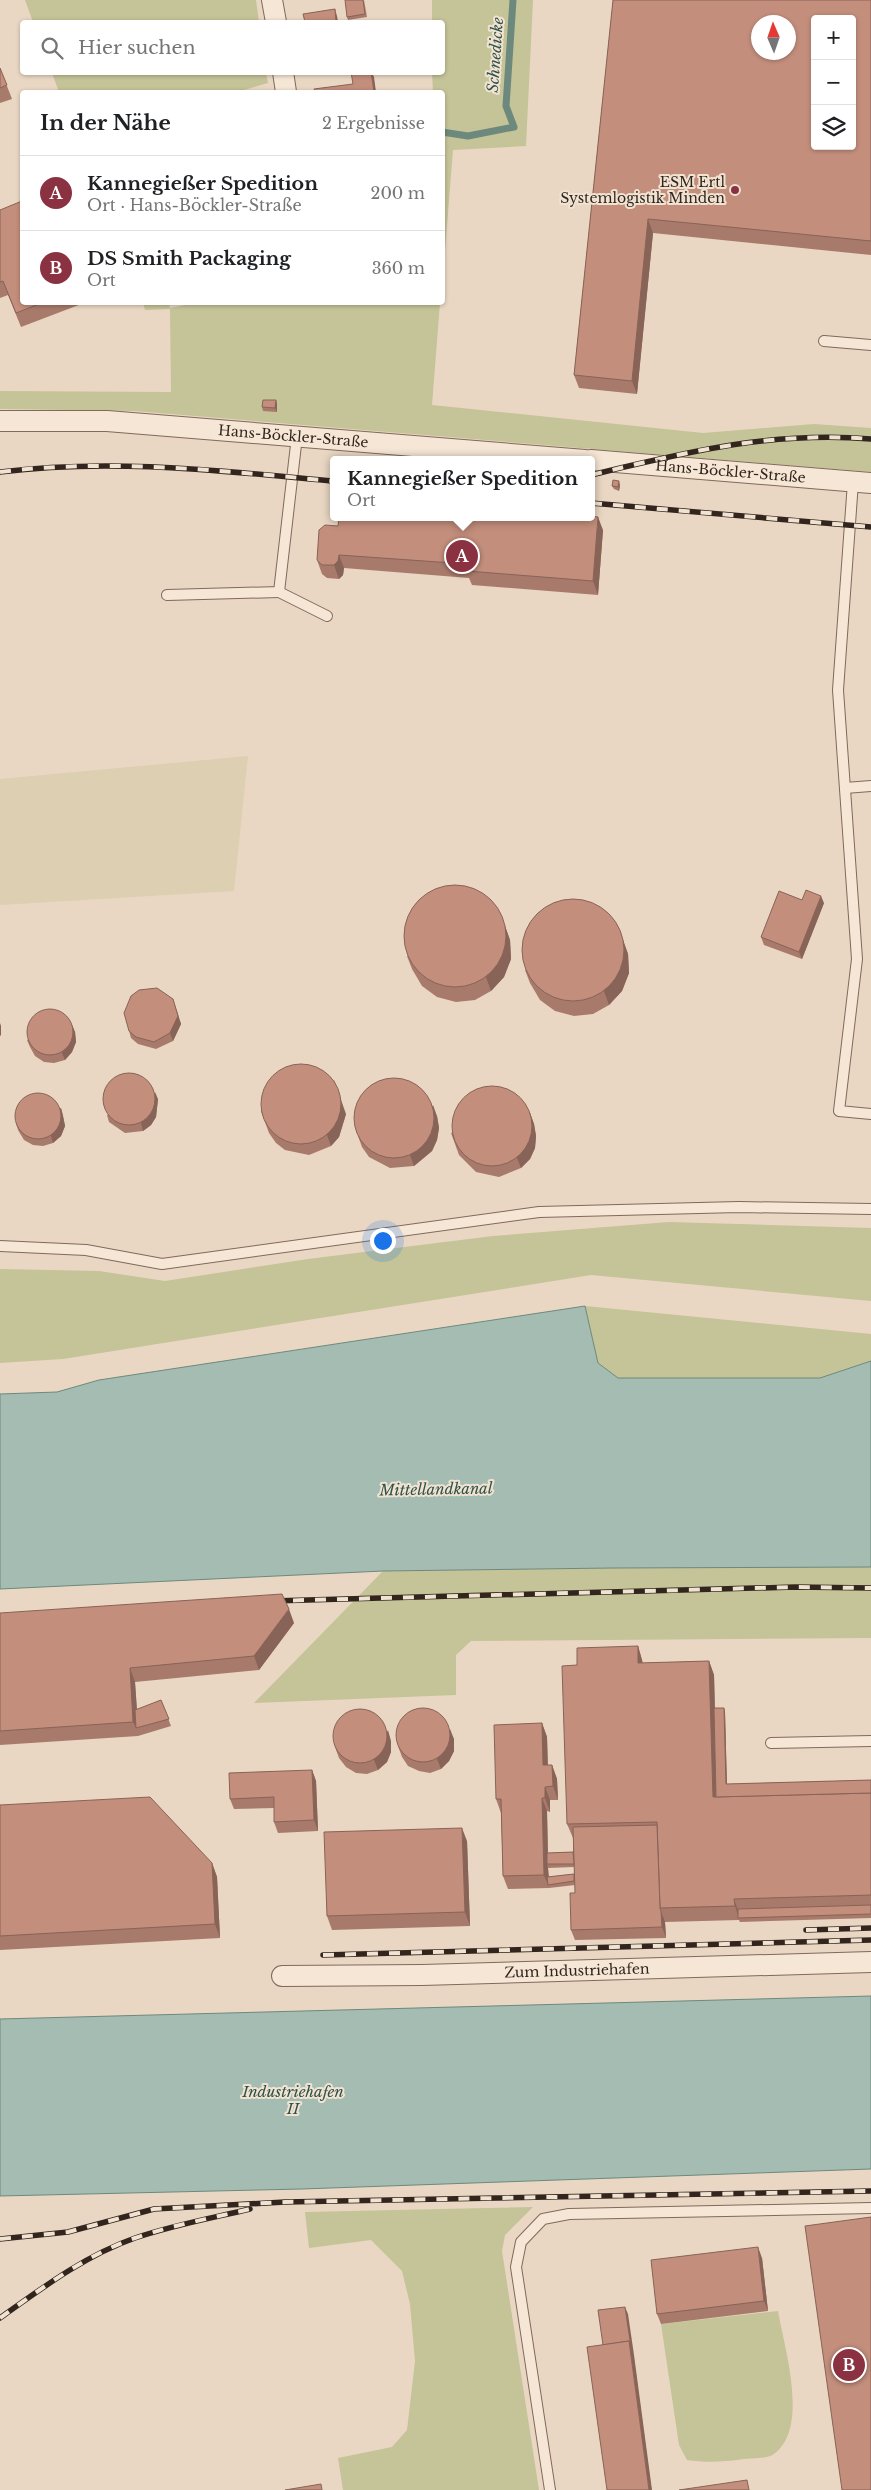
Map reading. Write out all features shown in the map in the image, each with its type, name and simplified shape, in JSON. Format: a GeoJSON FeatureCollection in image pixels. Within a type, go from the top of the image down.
{"type":"FeatureCollection","features":[{"type":"Feature","properties":{"kind":"street"},"geometry":{"type":"LineString","coordinates":[[272,0],[276,20]]}},
{"type":"Feature","properties":{"kind":"street"},"geometry":{"type":"LineString","coordinates":[[283,75],[286,90]]}},
{"type":"Feature","properties":{"kind":"street","name":"Hans-Böckler-Straße"},"geometry":{"type":"LineString","coordinates":[[0,421],[107,421],[537,456]]}},
{"type":"Feature","properties":{"kind":"street","name":"Hans-Böckler-Straße"},"geometry":{"type":"LineString","coordinates":[[595,460],[862,482]]}},
{"type":"Feature","properties":{"kind":"street","name":"Zum Industriehafen"},"geometry":{"type":"LineString","coordinates":[[282,1976],[422,1975],[871,1962]]}},
{"type":"Feature","properties":{"kind":"lane"},"geometry":{"type":"LineString","coordinates":[[824,341],[871,345]]}},
{"type":"Feature","properties":{"kind":"lane"},"geometry":{"type":"LineString","coordinates":[[278,592],[297,436]]}},
{"type":"Feature","properties":{"kind":"lane"},"geometry":{"type":"LineString","coordinates":[[862,482],[838,690],[857,959],[839,1111],[871,1114]]}},
{"type":"Feature","properties":{"kind":"lane"},"geometry":{"type":"LineString","coordinates":[[167,595],[278,592],[327,616]]}},
{"type":"Feature","properties":{"kind":"lane"},"geometry":{"type":"LineString","coordinates":[[845,788],[871,786]]}},
{"type":"Feature","properties":{"kind":"lane"},"geometry":{"type":"LineString","coordinates":[[0,1246],[86,1250],[162,1264],[539,1212],[739,1207],[871,1208]]}},
{"type":"Feature","properties":{"kind":"lane"},"geometry":{"type":"LineString","coordinates":[[771,1743],[871,1741]]}},
{"type":"Feature","properties":{"kind":"lane"},"geometry":{"type":"LineString","coordinates":[[550,2490],[516,2267],[521,2242],[543,2219],[570,2214],[871,2208]]}},
{"type":"Feature","properties":{"kind":"shaded area"},"geometry":{"type":"Polygon","coordinates":[[[25,0],[256,0],[259,20],[32,20],[25,0]]]}},
{"type":"Feature","properties":{"kind":"shaded area"},"geometry":{"type":"Polygon","coordinates":[[[432,0],[533,0],[526,146],[453,150],[445,251],[445,90],[433,90],[432,75],[445,75],[445,20],[432,20],[432,0]]]}},
{"type":"Feature","properties":{"kind":"shaded area"},"geometry":{"type":"Polygon","coordinates":[[[53,75],[266,75],[268,83],[244,90],[58,90],[53,75]]]}},
{"type":"Feature","properties":{"kind":"shaded area"},"geometry":{"type":"Polygon","coordinates":[[[144,305],[169,305],[170,308],[186,305],[440,305],[432,405],[703,433],[814,424],[871,428],[871,472],[134,411],[0,409],[0,391],[171,392],[170,309],[145,310],[144,305]]]}},
{"type":"Feature","properties":{"kind":"shaded area"},"geometry":{"type":"Polygon","coordinates":[[[248,756],[234,891],[0,905],[0,779],[248,756]]]}},
{"type":"Feature","properties":{"kind":"shaded area"},"geometry":{"type":"Polygon","coordinates":[[[669,1222],[871,1228],[871,1301],[591,1275],[63,1359],[0,1363],[0,1269],[99,1271],[165,1281],[308,1259],[493,1236],[669,1222]]]}},
{"type":"Feature","properties":{"kind":"shaded area"},"geometry":{"type":"Polygon","coordinates":[[[585,1306],[871,1334],[871,1361],[820,1378],[618,1378],[598,1363],[585,1306]]]}},
{"type":"Feature","properties":{"kind":"shaded area"},"geometry":{"type":"Polygon","coordinates":[[[871,1566],[871,1638],[471,1641],[456,1655],[456,1695],[254,1703],[383,1571],[871,1566]]]}},
{"type":"Feature","properties":{"kind":"shaded area"},"geometry":{"type":"Polygon","coordinates":[[[533,2207],[505,2235],[502,2251],[539,2490],[343,2490],[338,2458],[392,2447],[407,2430],[415,2361],[410,2304],[402,2271],[371,2240],[309,2248],[305,2212],[533,2207]]]}},
{"type":"Feature","properties":{"kind":"shaded area"},"geometry":{"type":"Polygon","coordinates":[[[778,2311],[792,2386],[793,2407],[791,2426],[785,2442],[774,2454],[764,2458],[715,2462],[687,2460],[679,2445],[661,2324],[778,2311]]]}},
{"type":"Feature","properties":{"kind":"water","name":"Mittellandkanal"},"geometry":{"type":"Polygon","coordinates":[[[585,1306],[598,1363],[618,1378],[820,1378],[871,1361],[871,1567],[383,1571],[0,1589],[0,1394],[57,1392],[99,1380],[585,1306]]]}},
{"type":"Feature","properties":{"kind":"water","name":"Industriehafen II"},"geometry":{"type":"Polygon","coordinates":[[[871,1996],[871,2169],[302,2189],[0,2196],[0,2019],[871,1996]]]}},
{"type":"Feature","properties":{"kind":"building"},"geometry":{"type":"Polygon","coordinates":[[[345,0],[363,0],[365,14],[347,17],[345,0]]]}},
{"type":"Feature","properties":{"kind":"building","name":"ESM Ertl Systemlogistik Minden"},"geometry":{"type":"Polygon","coordinates":[[[613,0],[871,0],[871,241],[648,219],[632,381],[574,375],[613,0]]]}},
{"type":"Feature","properties":{"kind":"building"},"geometry":{"type":"Polygon","coordinates":[[[335,9],[336,20],[304,20],[303,14],[335,9]]]}},
{"type":"Feature","properties":{"kind":"building"},"geometry":{"type":"Polygon","coordinates":[[[0,68],[7,85],[0,88],[0,68]]]}},
{"type":"Feature","properties":{"kind":"building"},"geometry":{"type":"Polygon","coordinates":[[[352,75],[371,75],[374,90],[314,89],[353,84],[352,75]]]}},
{"type":"Feature","properties":{"kind":"building"},"geometry":{"type":"Polygon","coordinates":[[[20,202],[20,305],[36,305],[16,313],[3,281],[0,282],[0,210],[20,202]]]}},
{"type":"Feature","properties":{"kind":"building"},"geometry":{"type":"Polygon","coordinates":[[[263,400],[276,400],[275,408],[262,407],[263,400]]]}},
{"type":"Feature","properties":{"kind":"building"},"geometry":{"type":"Polygon","coordinates":[[[613,480],[619,481],[618,487],[612,486],[613,480]]]}},
{"type":"Feature","properties":{"kind":"building"},"geometry":{"type":"Polygon","coordinates":[[[595,517],[598,517],[593,581],[467,571],[467,564],[339,555],[338,561],[334,565],[322,565],[317,560],[319,530],[325,525],[338,526],[339,521],[595,521],[595,517]]]}},
{"type":"Feature","properties":{"kind":"building"},"geometry":{"type":"Polygon","coordinates":[[[455,885],[475,889],[491,900],[502,916],[506,936],[502,956],[491,972],[475,983],[455,987],[435,983],[419,972],[408,956],[404,936],[408,916],[419,900],[435,889],[455,885]]]}},
{"type":"Feature","properties":{"kind":"building"},"geometry":{"type":"Polygon","coordinates":[[[806,890],[821,896],[799,952],[761,937],[779,891],[802,900],[806,890]]]}},
{"type":"Feature","properties":{"kind":"building"},"geometry":{"type":"Polygon","coordinates":[[[573,899],[593,903],[609,914],[620,930],[624,950],[620,970],[609,986],[593,997],[573,1001],[553,997],[537,986],[526,970],[522,950],[526,930],[537,914],[553,903],[573,899]]]}},
{"type":"Feature","properties":{"kind":"building"},"geometry":{"type":"Polygon","coordinates":[[[157,988],[173,999],[178,1016],[170,1033],[154,1042],[136,1037],[129,1031],[124,1013],[131,996],[139,990],[157,988]]]}},
{"type":"Feature","properties":{"kind":"building"},"geometry":{"type":"Polygon","coordinates":[[[55,1009],[67,1015],[72,1023],[72,1041],[67,1049],[59,1054],[45,1055],[33,1049],[28,1041],[27,1027],[33,1015],[41,1010],[55,1009]]]}},
{"type":"Feature","properties":{"kind":"building"},"geometry":{"type":"Polygon","coordinates":[[[301,1064],[316,1067],[329,1076],[338,1089],[341,1104],[338,1119],[329,1132],[316,1141],[301,1144],[286,1141],[273,1132],[264,1119],[261,1104],[264,1089],[273,1076],[286,1067],[301,1064]]]}},
{"type":"Feature","properties":{"kind":"building"},"geometry":{"type":"Polygon","coordinates":[[[124,1073],[134,1073],[148,1080],[155,1094],[155,1104],[148,1118],[134,1125],[124,1125],[114,1121],[107,1114],[103,1104],[103,1094],[107,1084],[114,1077],[124,1073]]]}},
{"type":"Feature","properties":{"kind":"building"},"geometry":{"type":"Polygon","coordinates":[[[394,1078],[409,1081],[422,1090],[431,1103],[434,1118],[431,1133],[422,1146],[409,1155],[394,1158],[379,1155],[366,1146],[357,1133],[354,1118],[357,1103],[366,1090],[379,1081],[394,1078]]]}},
{"type":"Feature","properties":{"kind":"building"},"geometry":{"type":"Polygon","coordinates":[[[492,1086],[507,1089],[520,1098],[529,1111],[532,1126],[529,1141],[520,1154],[507,1163],[492,1166],[477,1163],[464,1154],[455,1141],[452,1126],[455,1111],[464,1098],[477,1089],[492,1086]]]}},
{"type":"Feature","properties":{"kind":"building"},"geometry":{"type":"Polygon","coordinates":[[[43,1093],[55,1099],[60,1107],[60,1125],[55,1133],[47,1138],[33,1139],[21,1133],[16,1125],[15,1111],[21,1099],[29,1094],[43,1093]]]}},
{"type":"Feature","properties":{"kind":"building"},"geometry":{"type":"Polygon","coordinates":[[[282,1594],[289,1609],[254,1656],[130,1668],[133,1722],[0,1731],[0,1613],[282,1594]]]}},
{"type":"Feature","properties":{"kind":"building"},"geometry":{"type":"Polygon","coordinates":[[[638,1646],[638,1663],[709,1661],[713,1797],[871,1793],[871,1895],[734,1899],[735,1906],[660,1908],[657,1822],[567,1824],[562,1666],[577,1665],[577,1648],[638,1646]]]}},
{"type":"Feature","properties":{"kind":"building"},"geometry":{"type":"Polygon","coordinates":[[[161,1700],[169,1719],[136,1728],[135,1710],[161,1700]]]}},
{"type":"Feature","properties":{"kind":"building"},"geometry":{"type":"Polygon","coordinates":[[[418,1708],[428,1708],[438,1712],[446,1720],[450,1735],[446,1750],[438,1758],[428,1762],[418,1762],[408,1758],[400,1750],[396,1740],[396,1730],[400,1720],[408,1712],[418,1708]]]}},
{"type":"Feature","properties":{"kind":"building"},"geometry":{"type":"Polygon","coordinates":[[[714,1708],[724,1708],[726,1784],[871,1780],[871,1793],[716,1797],[714,1708]]]}},
{"type":"Feature","properties":{"kind":"building"},"geometry":{"type":"Polygon","coordinates":[[[355,1709],[365,1709],[375,1713],[383,1721],[387,1736],[383,1751],[375,1759],[365,1763],[355,1763],[345,1759],[337,1751],[333,1741],[333,1731],[337,1721],[345,1713],[355,1709]]]}},
{"type":"Feature","properties":{"kind":"building"},"geometry":{"type":"Polygon","coordinates":[[[542,1723],[543,1765],[552,1765],[553,1786],[545,1787],[545,1798],[542,1798],[544,1875],[503,1876],[501,1799],[496,1799],[494,1725],[542,1723]]]}},
{"type":"Feature","properties":{"kind":"building"},"geometry":{"type":"Polygon","coordinates":[[[312,1770],[314,1820],[274,1822],[274,1797],[230,1799],[229,1773],[312,1770]]]}},
{"type":"Feature","properties":{"kind":"building"},"geometry":{"type":"Polygon","coordinates":[[[150,1797],[212,1863],[215,1924],[0,1936],[0,1805],[150,1797]]]}},
{"type":"Feature","properties":{"kind":"building"},"geometry":{"type":"Polygon","coordinates":[[[657,1825],[662,1927],[571,1930],[570,1893],[575,1893],[573,1827],[657,1825]]]}},
{"type":"Feature","properties":{"kind":"building"},"geometry":{"type":"Polygon","coordinates":[[[462,1828],[465,1912],[327,1916],[324,1832],[462,1828]]]}},
{"type":"Feature","properties":{"kind":"building"},"geometry":{"type":"Polygon","coordinates":[[[573,1852],[574,1864],[547,1864],[547,1853],[573,1852]]]}},
{"type":"Feature","properties":{"kind":"building"},"geometry":{"type":"Polygon","coordinates":[[[574,1874],[574,1881],[548,1885],[547,1877],[574,1874]]]}},
{"type":"Feature","properties":{"kind":"building"},"geometry":{"type":"Polygon","coordinates":[[[871,1905],[871,1914],[738,1918],[738,1909],[871,1905]]]}},
{"type":"Feature","properties":{"kind":"building"},"geometry":{"type":"Polygon","coordinates":[[[871,2217],[871,2490],[842,2490],[805,2226],[871,2217]]]}},
{"type":"Feature","properties":{"kind":"building"},"geometry":{"type":"Polygon","coordinates":[[[758,2247],[764,2301],[657,2314],[651,2260],[758,2247]]]}},
{"type":"Feature","properties":{"kind":"building"},"geometry":{"type":"Polygon","coordinates":[[[625,2307],[631,2347],[629,2341],[603,2345],[598,2310],[625,2307]]]}},
{"type":"Feature","properties":{"kind":"building"},"geometry":{"type":"Polygon","coordinates":[[[629,2341],[649,2490],[607,2490],[587,2347],[629,2341]]]}},
{"type":"Feature","properties":{"kind":"building"},"geometry":{"type":"Polygon","coordinates":[[[747,2480],[749,2490],[679,2490],[747,2480]]]}},
{"type":"Feature","properties":{"kind":"building"},"geometry":{"type":"Polygon","coordinates":[[[321,2484],[322,2490],[285,2490],[321,2484]]]}},
{"type":"Feature","properties":{"kind":"waterway","name":"Schnedicke"},"geometry":{"type":"LineString","coordinates":[[445,132],[468,136],[514,127],[506,106],[513,0]]}},
{"type":"Feature","properties":{"kind":"railway"},"geometry":{"type":"LineString","coordinates":[[595,474],[695,451],[730,445],[799,438],[871,439]]}},
{"type":"Feature","properties":{"kind":"railway"},"geometry":{"type":"LineString","coordinates":[[0,472],[83,466],[125,466],[208,470],[330,481]]}},
{"type":"Feature","properties":{"kind":"railway"},"geometry":{"type":"LineString","coordinates":[[595,503],[871,527]]}},
{"type":"Feature","properties":{"kind":"railway"},"geometry":{"type":"LineString","coordinates":[[271,1601],[795,1587],[871,1588]]}},
{"type":"Feature","properties":{"kind":"railway"},"geometry":{"type":"LineString","coordinates":[[806,1930],[871,1928]]}},
{"type":"Feature","properties":{"kind":"railway"},"geometry":{"type":"LineString","coordinates":[[323,1955],[871,1940]]}},
{"type":"Feature","properties":{"kind":"railway"},"geometry":{"type":"LineString","coordinates":[[0,2239],[68,2232],[154,2209],[285,2202],[871,2191]]}},
{"type":"Feature","properties":{"kind":"railway"},"geometry":{"type":"LineString","coordinates":[[0,2318],[65,2273],[117,2245],[164,2229],[250,2209]]}},
{"type":"Feature","properties":{"kind":"place","name":"ESM Ertl Systemlogistik Minden"},"geometry":{"type":"Point","coordinates":[735,190]}},
{"type":"Feature","properties":{"kind":"place","name":"Kannegießer Spedition"},"geometry":{"type":"Point","coordinates":[462,556]}},
{"type":"Feature","properties":{"kind":"place","name":"DS Smith Packaging"},"geometry":{"type":"Point","coordinates":[849,2365]}}]}
